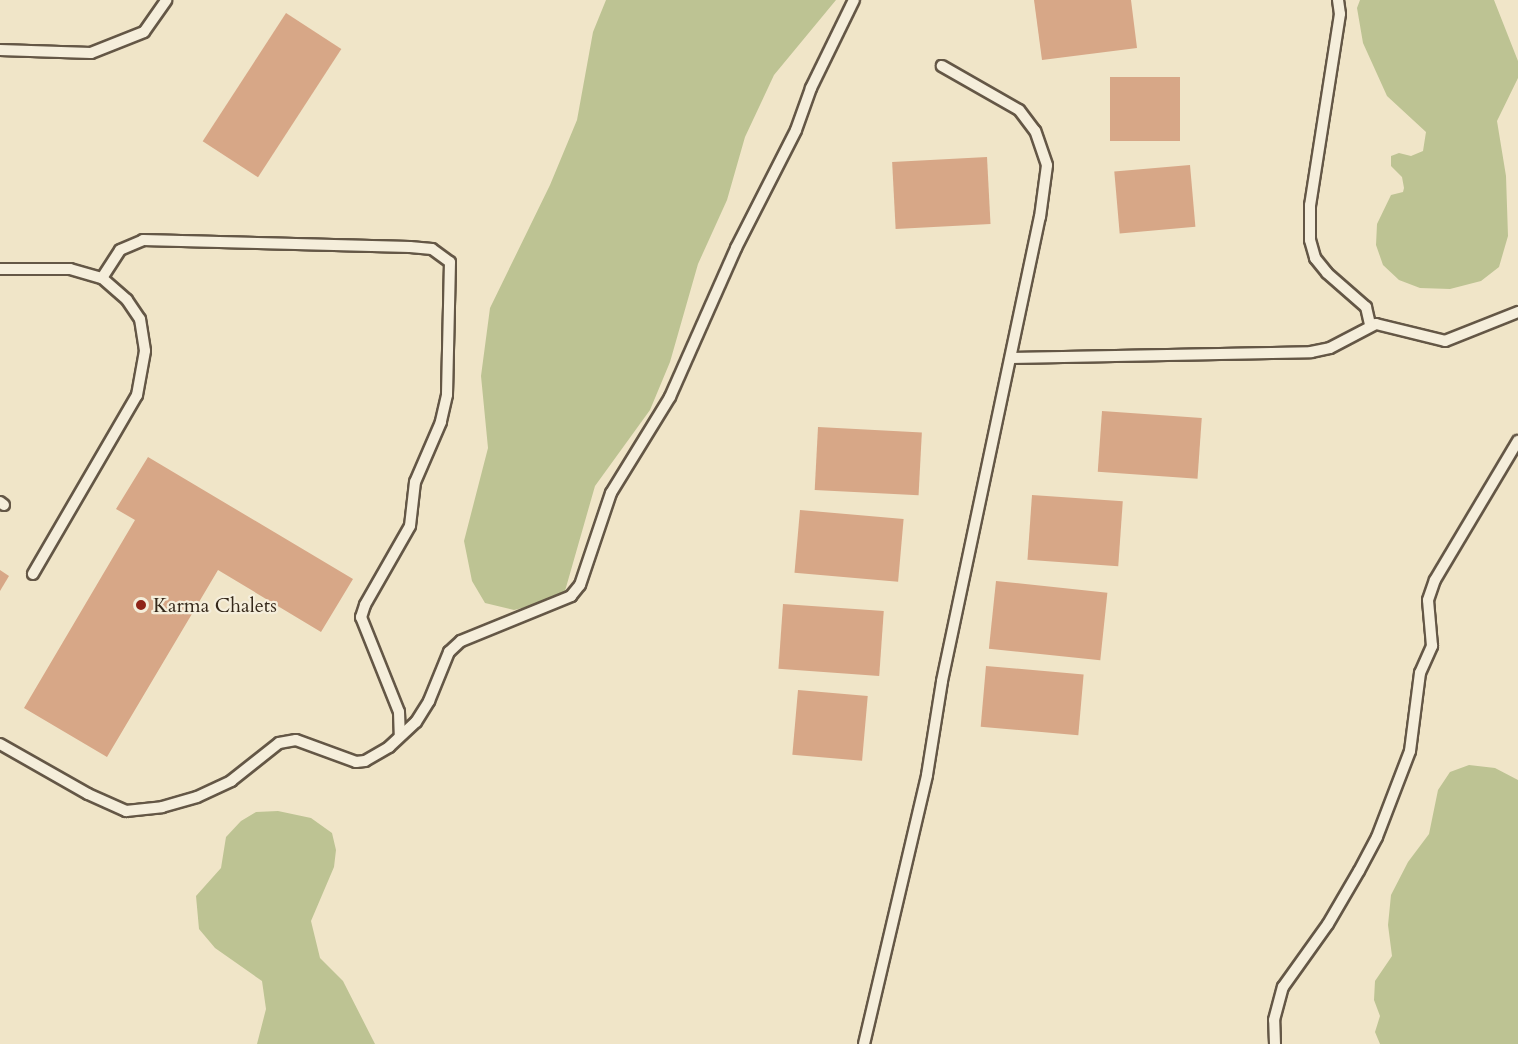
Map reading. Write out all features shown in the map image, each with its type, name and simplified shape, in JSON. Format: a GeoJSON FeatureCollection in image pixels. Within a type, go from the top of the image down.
{"type":"FeatureCollection","features":[{"type":"Feature","properties":{"kind":"lane"},"geometry":{"type":"LineString","coordinates":[[0,50],[91,54],[144,32],[166,0]]}},
{"type":"Feature","properties":{"kind":"lane"},"geometry":{"type":"LineString","coordinates":[[0,744],[88,794],[126,811],[162,807],[197,797],[231,782],[279,743],[296,740],[356,762],[372,758],[400,736],[423,712],[449,652],[461,641],[492,625],[559,603],[580,585],[611,493],[670,397],[736,248],[796,130],[811,88],[855,0]]}},
{"type":"Feature","properties":{"kind":"lane"},"geometry":{"type":"LineString","coordinates":[[1338,0],[1340,14],[1311,194],[1310,240],[1315,258],[1327,273],[1366,307],[1370,324]]}},
{"type":"Feature","properties":{"kind":"lane"},"geometry":{"type":"LineString","coordinates":[[864,1044],[925,786],[942,681],[1040,217],[1047,165],[1035,131],[1019,110],[942,66]]}},
{"type":"Feature","properties":{"kind":"lane"},"geometry":{"type":"LineString","coordinates":[[102,278],[120,250],[143,240],[410,247],[432,249],[450,262],[447,395],[441,422],[416,482],[410,526],[362,617],[399,712],[400,736]]}},
{"type":"Feature","properties":{"kind":"lane"},"geometry":{"type":"LineString","coordinates":[[0,269],[70,269],[102,278],[127,300],[140,319],[145,351],[137,395],[33,574]]}},
{"type":"Feature","properties":{"kind":"lane"},"geometry":{"type":"LineString","coordinates":[[1011,358],[1321,351],[1370,324],[1445,341],[1518,312]]}},
{"type":"Feature","properties":{"kind":"lane"},"geometry":{"type":"LineString","coordinates":[[1275,1044],[1274,1020],[1283,987],[1328,924],[1381,827],[1410,751],[1420,673],[1432,646],[1428,600],[1435,580],[1518,441]]}},
{"type":"Feature","properties":{"kind":"green space"},"geometry":{"type":"Polygon","coordinates":[[[606,0],[836,0],[774,75],[745,137],[727,200],[698,264],[670,362],[650,410],[595,486],[563,598],[514,610],[485,603],[472,581],[464,541],[488,448],[481,376],[490,308],[550,185],[577,120],[593,32],[606,0]]]}},
{"type":"Feature","properties":{"kind":"green space"},"geometry":{"type":"Polygon","coordinates":[[[1360,0],[1494,0],[1518,61],[1518,78],[1497,121],[1506,176],[1508,236],[1499,267],[1481,281],[1450,289],[1420,288],[1399,280],[1383,265],[1376,245],[1377,224],[1391,195],[1403,192],[1404,188],[1402,177],[1391,166],[1391,156],[1399,153],[1411,156],[1423,151],[1426,132],[1387,96],[1363,43],[1357,8],[1360,0]]]}},
{"type":"Feature","properties":{"kind":"green space"},"geometry":{"type":"Polygon","coordinates":[[[1469,765],[1495,768],[1518,780],[1518,1044],[1380,1044],[1375,1032],[1380,1016],[1374,1000],[1375,981],[1392,956],[1388,925],[1391,895],[1408,862],[1429,834],[1438,790],[1450,772],[1469,765]]]}},
{"type":"Feature","properties":{"kind":"green space"},"geometry":{"type":"Polygon","coordinates":[[[278,811],[311,818],[332,833],[336,850],[334,867],[311,921],[320,958],[343,981],[375,1044],[257,1044],[266,1009],[262,981],[215,948],[199,929],[196,896],[221,868],[226,837],[241,821],[256,812],[278,811]]]}},
{"type":"Feature","properties":{"kind":"building"},"geometry":{"type":"Polygon","coordinates":[[[1034,0],[1131,0],[1137,48],[1042,60],[1034,0]]]}},
{"type":"Feature","properties":{"kind":"building"},"geometry":{"type":"Polygon","coordinates":[[[286,13],[341,49],[258,177],[203,141],[286,13]]]}},
{"type":"Feature","properties":{"kind":"building"},"geometry":{"type":"Polygon","coordinates":[[[1110,77],[1180,77],[1180,141],[1110,141],[1110,77]]]}},
{"type":"Feature","properties":{"kind":"building"},"geometry":{"type":"Polygon","coordinates":[[[987,157],[991,224],[896,229],[892,162],[987,157]]]}},
{"type":"Feature","properties":{"kind":"building"},"geometry":{"type":"Polygon","coordinates":[[[1190,165],[1195,227],[1120,233],[1114,172],[1190,165]]]}},
{"type":"Feature","properties":{"kind":"building"},"geometry":{"type":"Polygon","coordinates":[[[1102,411],[1202,418],[1198,479],[1098,472],[1102,411]]]}},
{"type":"Feature","properties":{"kind":"building"},"geometry":{"type":"Polygon","coordinates":[[[818,427],[922,432],[919,495],[815,490],[818,427]]]}},
{"type":"Feature","properties":{"kind":"building","name":"Karma Chalets"},"geometry":{"type":"Polygon","coordinates":[[[148,457],[353,579],[321,632],[218,570],[107,757],[24,708],[135,520],[116,509],[148,457]]]}},
{"type":"Feature","properties":{"kind":"building"},"geometry":{"type":"Polygon","coordinates":[[[1032,495],[1123,501],[1118,566],[1027,560],[1032,495]]]}},
{"type":"Feature","properties":{"kind":"building"},"geometry":{"type":"Polygon","coordinates":[[[800,510],[904,519],[898,582],[795,573],[800,510]]]}},
{"type":"Feature","properties":{"kind":"building"},"geometry":{"type":"Polygon","coordinates":[[[0,570],[9,576],[0,591],[0,570]]]}},
{"type":"Feature","properties":{"kind":"building"},"geometry":{"type":"Polygon","coordinates":[[[996,581],[1107,593],[1100,660],[989,649],[996,581]]]}},
{"type":"Feature","properties":{"kind":"building"},"geometry":{"type":"Polygon","coordinates":[[[783,604],[884,611],[879,676],[778,669],[783,604]]]}},
{"type":"Feature","properties":{"kind":"building"},"geometry":{"type":"Polygon","coordinates":[[[986,666],[1084,675],[1078,735],[981,727],[986,666]]]}},
{"type":"Feature","properties":{"kind":"building"},"geometry":{"type":"Polygon","coordinates":[[[798,690],[868,696],[862,761],[792,755],[798,690]]]}},
{"type":"Feature","properties":{"kind":"place","name":"Karma Chalets"},"geometry":{"type":"Point","coordinates":[141,605]}}]}
